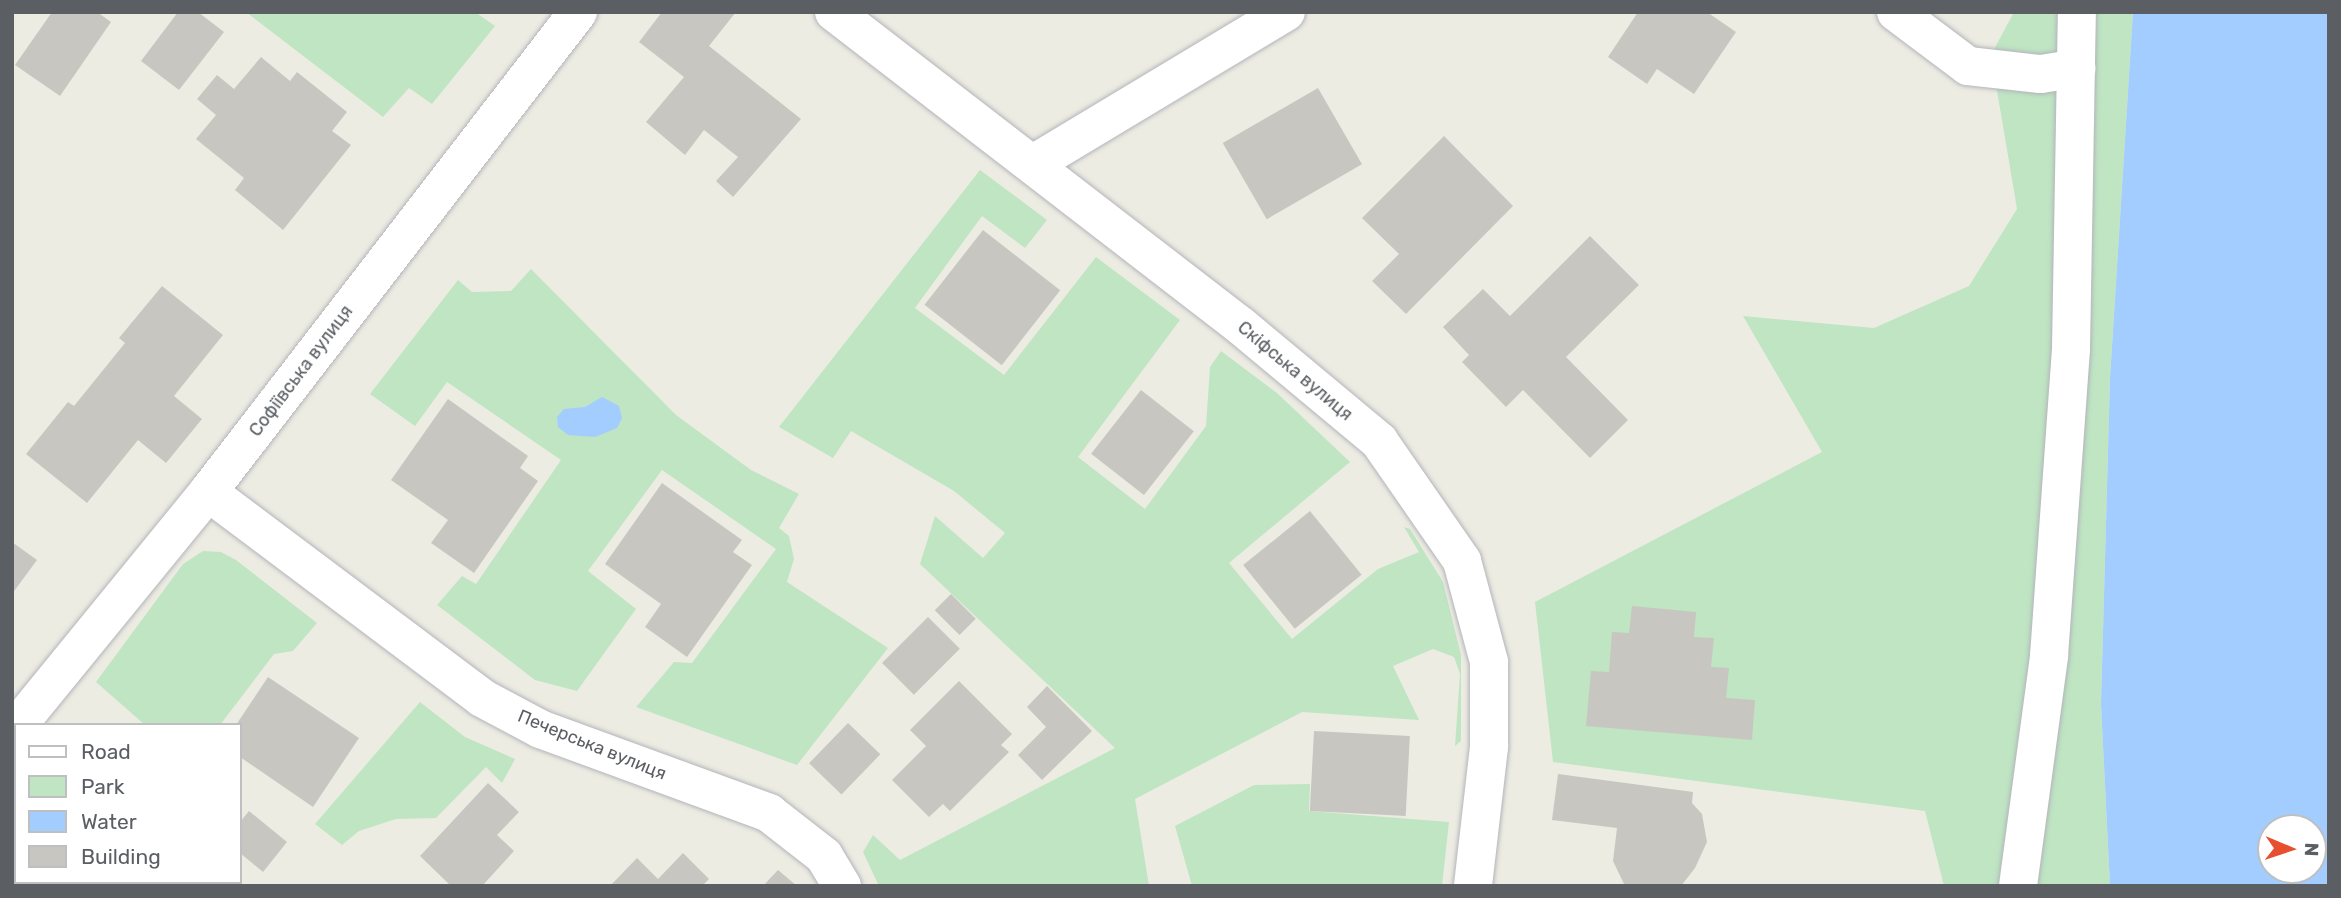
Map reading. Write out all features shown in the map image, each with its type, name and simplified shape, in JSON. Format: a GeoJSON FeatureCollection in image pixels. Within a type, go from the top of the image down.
{"type":"FeatureCollection","features":[{"type":"Feature","properties":{"kind":"street","name":"Софіївська вулиця"},"geometry":{"type":"LineString","coordinates":[[19,723],[208,492],[578,12]]}},
{"type":"Feature","properties":{"kind":"street","name":"Скіфська вулиця"},"geometry":{"type":"LineString","coordinates":[[834,12],[1241,326],[1379,441],[1462,561],[1489,662],[1489,747],[1473,886]]}},
{"type":"Feature","properties":{"kind":"street"},"geometry":{"type":"LineString","coordinates":[[1033,164],[1286,12]]}},
{"type":"Feature","properties":{"kind":"street"},"geometry":{"type":"LineString","coordinates":[[1895,12],[1968,66],[2041,74],[2077,68]]}},
{"type":"Feature","properties":{"kind":"street"},"geometry":{"type":"LineString","coordinates":[[2018,886],[2050,642],[2071,349],[2077,12]]}},
{"type":"Feature","properties":{"kind":"street","name":"Печерська вулиця"},"geometry":{"type":"LineString","coordinates":[[208,492],[482,698],[540,729],[769,813],[824,856],[842,886]]}},
{"type":"Feature","properties":{"kind":"green space"},"geometry":{"type":"Polygon","coordinates":[[[246,12],[475,12],[495,26],[432,104],[409,88],[383,117],[246,12]]]}},
{"type":"Feature","properties":{"kind":"green space"},"geometry":{"type":"Polygon","coordinates":[[[2014,12],[2133,12],[2110,379],[2101,704],[2110,886],[1944,886],[1925,811],[1553,762],[1535,602],[1822,452],[1743,316],[1874,328],[1969,286],[2017,209],[1991,55],[2014,12]]]}},
{"type":"Feature","properties":{"kind":"green space"},"geometry":{"type":"Polygon","coordinates":[[[980,170],[1047,220],[1025,248],[982,216],[915,308],[1004,375],[1096,257],[1180,320],[1078,457],[1145,509],[1206,426],[1210,367],[1221,351],[1277,393],[1350,462],[1229,563],[1292,639],[1378,569],[1419,552],[1404,527],[1410,529],[1443,582],[1461,655],[1461,741],[1455,746],[1460,674],[1454,657],[1433,649],[1393,666],[1419,720],[1302,712],[1135,799],[1149,886],[879,886],[863,852],[873,835],[900,860],[1115,748],[920,564],[935,516],[983,558],[1005,533],[954,491],[851,431],[833,458],[779,427],[980,170]]]}},
{"type":"Feature","properties":{"kind":"green space"},"geometry":{"type":"Polygon","coordinates":[[[531,269],[676,415],[751,470],[799,494],[779,528],[789,536],[794,559],[787,582],[888,648],[797,765],[636,707],[674,662],[692,663],[776,549],[662,470],[588,571],[636,609],[577,691],[535,680],[437,605],[462,576],[476,584],[561,460],[447,382],[415,426],[370,394],[458,280],[472,292],[511,291],[531,269]]]}},
{"type":"Feature","properties":{"kind":"green space"},"geometry":{"type":"Polygon","coordinates":[[[203,551],[221,552],[236,560],[317,623],[293,651],[274,654],[222,723],[143,723],[96,682],[183,564],[203,551]]]}},
{"type":"Feature","properties":{"kind":"green space"},"geometry":{"type":"Polygon","coordinates":[[[420,702],[465,737],[515,759],[502,783],[486,767],[436,818],[396,819],[359,831],[342,845],[315,824],[420,702]]]}},
{"type":"Feature","properties":{"kind":"green space"},"geometry":{"type":"Polygon","coordinates":[[[1310,784],[1309,811],[1449,822],[1442,886],[1192,886],[1175,826],[1254,785],[1310,784]]]}},
{"type":"Feature","properties":{"kind":"green space"},"geometry":{"type":"Polygon","coordinates":[[[14,866],[14,884],[192,886],[12,886],[14,866]]]}},
{"type":"Feature","properties":{"kind":"water"},"geometry":{"type":"Polygon","coordinates":[[[2133,12],[2329,12],[2329,886],[2110,886],[2101,704],[2110,379],[2133,12]]]}},
{"type":"Feature","properties":{"kind":"water"},"geometry":{"type":"Polygon","coordinates":[[[602,397],[619,406],[622,418],[617,428],[595,437],[568,435],[558,427],[557,417],[564,409],[585,407],[602,397]]]}},
{"type":"Feature","properties":{"kind":"building"},"geometry":{"type":"Polygon","coordinates":[[[52,12],[97,12],[111,22],[60,96],[15,65],[52,12]]]}},
{"type":"Feature","properties":{"kind":"building"},"geometry":{"type":"Polygon","coordinates":[[[178,12],[198,12],[224,32],[179,90],[141,61],[178,12]]]}},
{"type":"Feature","properties":{"kind":"building"},"geometry":{"type":"Polygon","coordinates":[[[662,12],[736,12],[709,46],[801,119],[733,197],[716,181],[738,157],[704,130],[685,155],[646,122],[684,77],[639,42],[662,12]]]}},
{"type":"Feature","properties":{"kind":"building"},"geometry":{"type":"Polygon","coordinates":[[[1638,12],[1707,12],[1736,32],[1694,94],[1657,69],[1647,84],[1608,57],[1638,12]]]}},
{"type":"Feature","properties":{"kind":"building"},"geometry":{"type":"Polygon","coordinates":[[[261,57],[290,81],[297,72],[347,112],[332,131],[351,145],[283,230],[235,190],[244,178],[196,139],[216,115],[197,99],[217,75],[234,89],[261,57]]]}},
{"type":"Feature","properties":{"kind":"building"},"geometry":{"type":"Polygon","coordinates":[[[1318,88],[1362,164],[1267,219],[1223,143],[1318,88]]]}},
{"type":"Feature","properties":{"kind":"building"},"geometry":{"type":"Polygon","coordinates":[[[1444,136],[1513,206],[1406,314],[1372,281],[1399,254],[1362,218],[1444,136]]]}},
{"type":"Feature","properties":{"kind":"building"},"geometry":{"type":"Polygon","coordinates":[[[983,230],[1060,290],[1002,365],[925,305],[983,230]]]}},
{"type":"Feature","properties":{"kind":"building"},"geometry":{"type":"Polygon","coordinates":[[[1590,236],[1639,285],[1566,357],[1628,420],[1590,458],[1523,390],[1506,407],[1462,362],[1469,355],[1443,327],[1483,289],[1510,316],[1590,236]]]}},
{"type":"Feature","properties":{"kind":"building"},"geometry":{"type":"Polygon","coordinates":[[[162,286],[223,335],[174,396],[202,419],[166,463],[138,440],[87,503],[26,454],[68,402],[74,406],[125,343],[119,338],[162,286]]]}},
{"type":"Feature","properties":{"kind":"building"},"geometry":{"type":"Polygon","coordinates":[[[1141,390],[1194,431],[1144,495],[1091,454],[1141,390]]]}},
{"type":"Feature","properties":{"kind":"building"},"geometry":{"type":"Polygon","coordinates":[[[448,399],[528,456],[520,468],[538,481],[474,573],[431,543],[448,520],[391,480],[448,399]]]}},
{"type":"Feature","properties":{"kind":"building"},"geometry":{"type":"Polygon","coordinates":[[[662,483],[742,540],[733,552],[752,565],[687,657],[645,627],[661,604],[605,564],[662,483]]]}},
{"type":"Feature","properties":{"kind":"building"},"geometry":{"type":"Polygon","coordinates":[[[1310,511],[1362,575],[1295,629],[1243,565],[1310,511]]]}},
{"type":"Feature","properties":{"kind":"building"},"geometry":{"type":"Polygon","coordinates":[[[12,542],[37,560],[12,594],[12,542]]]}},
{"type":"Feature","properties":{"kind":"building"},"geometry":{"type":"Polygon","coordinates":[[[951,594],[976,619],[959,635],[935,610],[951,594]]]}},
{"type":"Feature","properties":{"kind":"building"},"geometry":{"type":"Polygon","coordinates":[[[1632,606],[1696,612],[1694,637],[1714,638],[1711,667],[1729,668],[1726,698],[1755,700],[1752,740],[1586,726],[1591,671],[1609,672],[1612,632],[1629,633],[1632,606]]]}},
{"type":"Feature","properties":{"kind":"building"},"geometry":{"type":"Polygon","coordinates":[[[928,617],[960,649],[914,695],[882,663],[928,617]]]}},
{"type":"Feature","properties":{"kind":"building"},"geometry":{"type":"Polygon","coordinates":[[[268,677],[359,738],[313,807],[242,758],[242,723],[237,723],[268,677]]]}},
{"type":"Feature","properties":{"kind":"building"},"geometry":{"type":"Polygon","coordinates":[[[959,681],[1012,734],[1001,745],[1009,752],[950,811],[943,804],[929,817],[892,780],[926,746],[910,730],[959,681]]]}},
{"type":"Feature","properties":{"kind":"building"},"geometry":{"type":"Polygon","coordinates":[[[1047,686],[1092,731],[1042,780],[1018,755],[1046,727],[1027,707],[1047,686]]]}},
{"type":"Feature","properties":{"kind":"building"},"geometry":{"type":"Polygon","coordinates":[[[848,723],[880,754],[841,795],[809,763],[848,723]]]}},
{"type":"Feature","properties":{"kind":"building"},"geometry":{"type":"Polygon","coordinates":[[[1314,731],[1410,736],[1406,816],[1310,811],[1314,731]]]}},
{"type":"Feature","properties":{"kind":"building"},"geometry":{"type":"Polygon","coordinates":[[[1558,774],[1693,792],[1692,803],[1702,814],[1707,842],[1695,868],[1681,886],[1625,886],[1613,861],[1617,828],[1552,820],[1558,774]]]}},
{"type":"Feature","properties":{"kind":"building"},"geometry":{"type":"Polygon","coordinates":[[[488,783],[519,812],[497,835],[514,851],[482,886],[451,886],[420,856],[488,783]]]}},
{"type":"Feature","properties":{"kind":"building"},"geometry":{"type":"Polygon","coordinates":[[[249,811],[287,842],[263,872],[242,855],[242,820],[249,811]]]}},
{"type":"Feature","properties":{"kind":"building"},"geometry":{"type":"Polygon","coordinates":[[[683,853],[709,879],[702,886],[610,886],[637,858],[658,879],[683,853]]]}},
{"type":"Feature","properties":{"kind":"building"},"geometry":{"type":"Polygon","coordinates":[[[778,870],[797,886],[763,886],[778,870]]]}}]}
